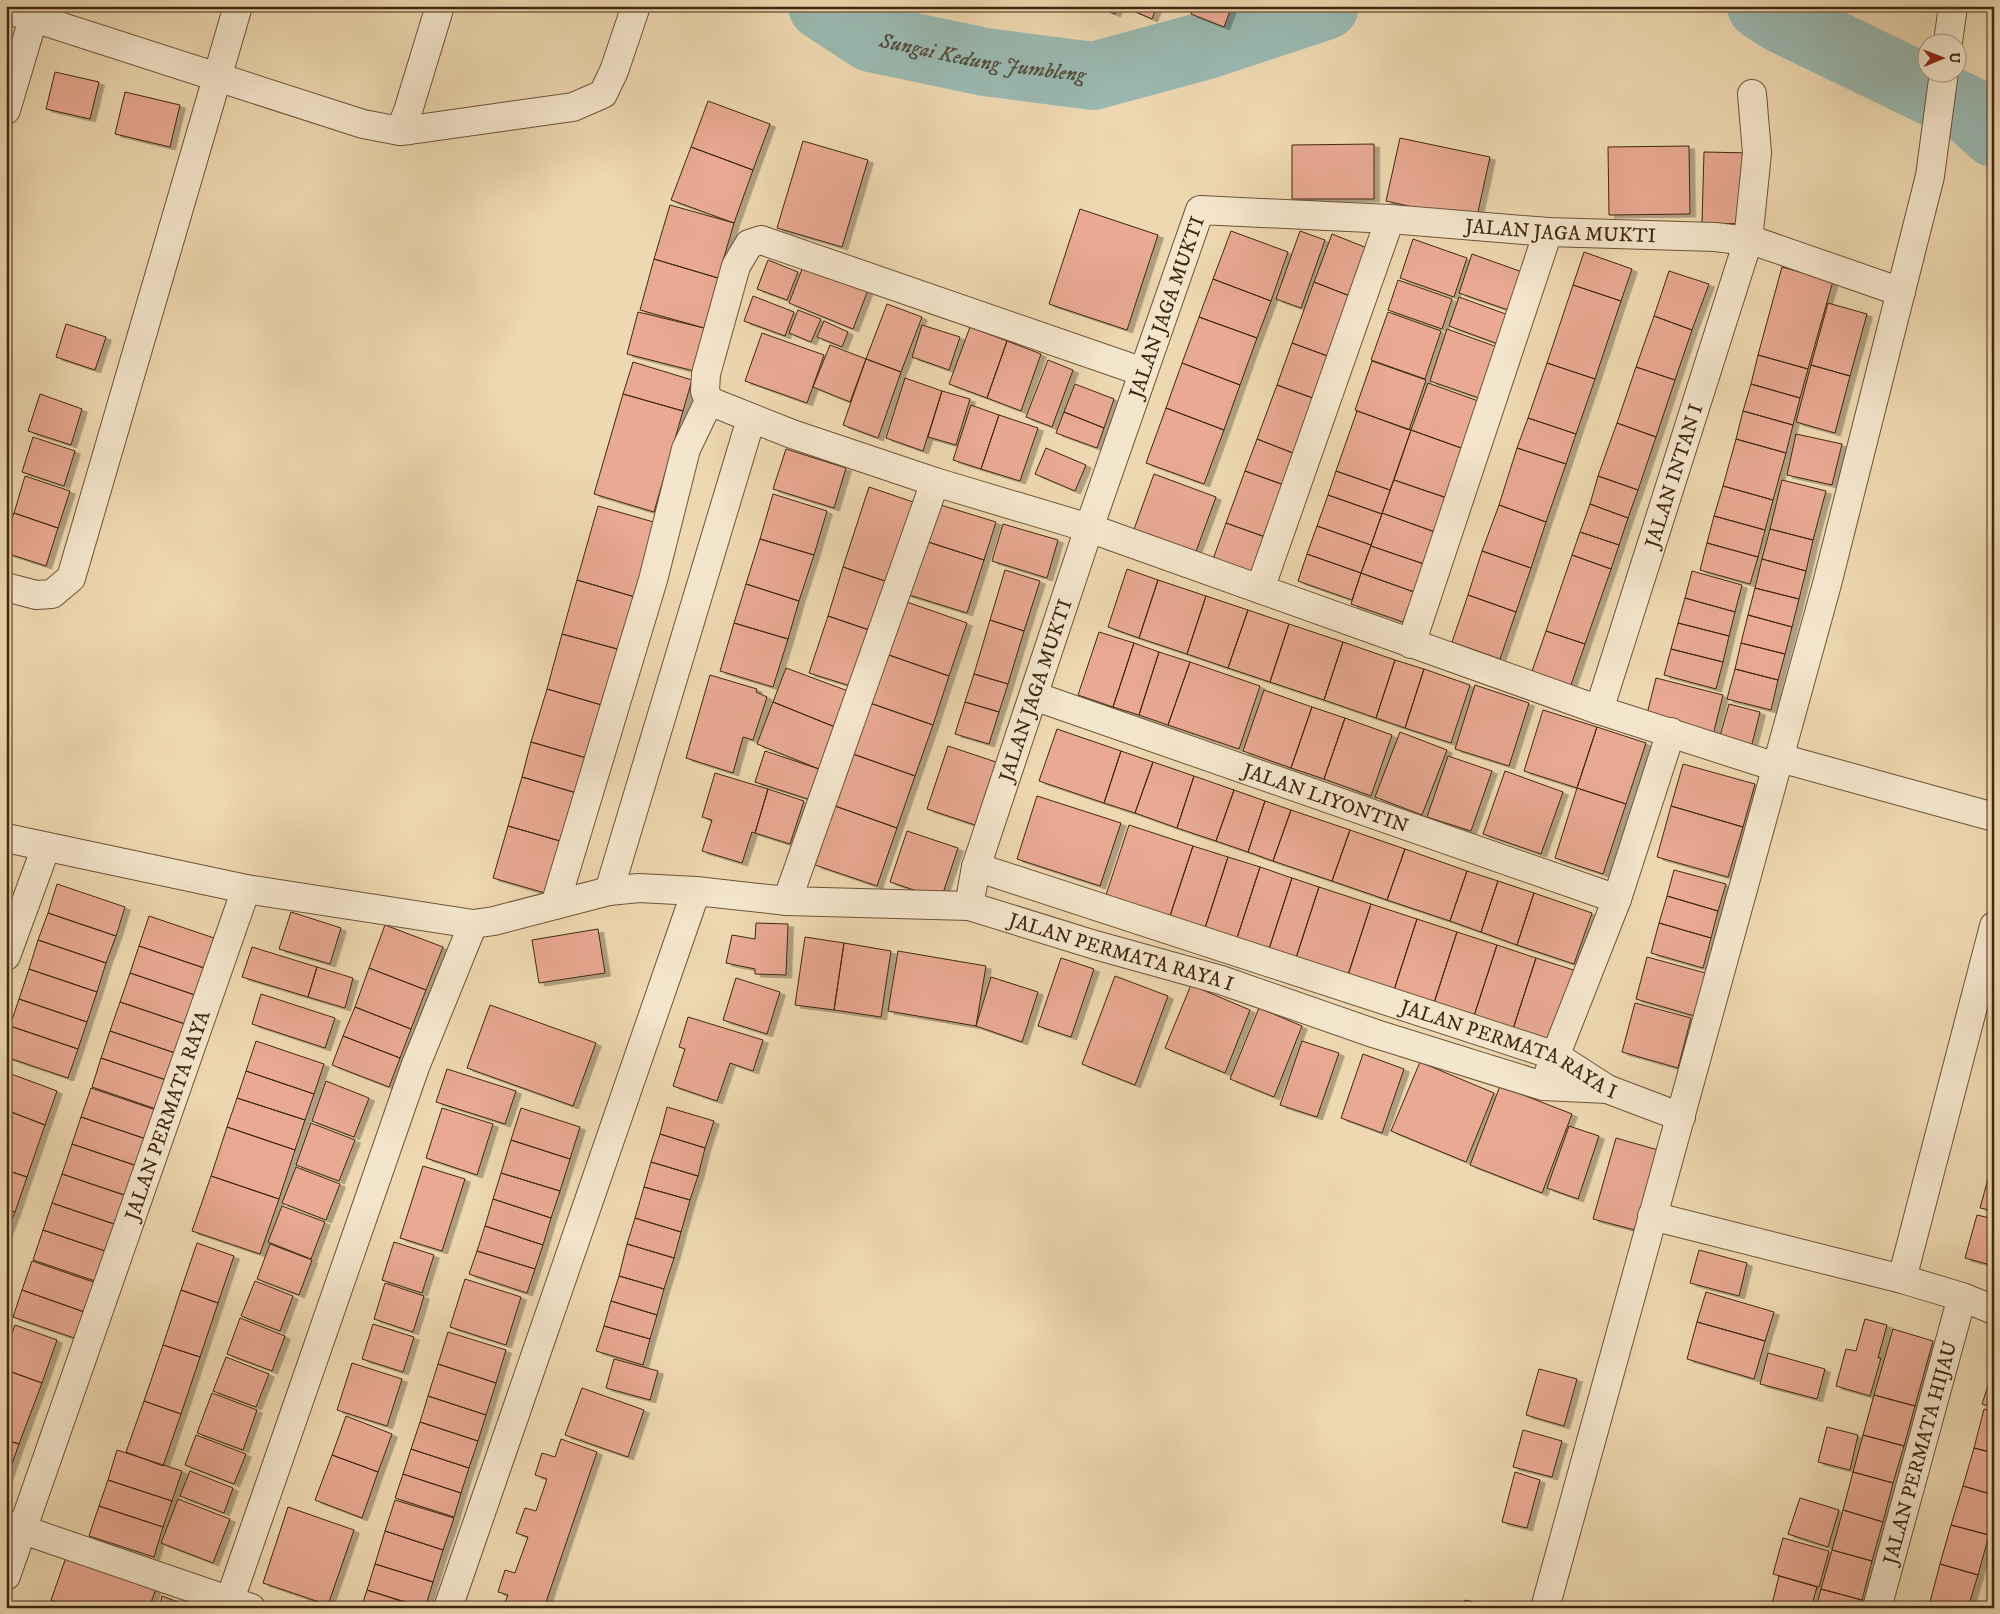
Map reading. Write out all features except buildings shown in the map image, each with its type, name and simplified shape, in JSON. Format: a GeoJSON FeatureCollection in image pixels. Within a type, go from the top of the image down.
{"type":"FeatureCollection","features":[{"type":"Feature","properties":{"kind":"street"},"geometry":{"type":"LineString","coordinates":[[6,587],[36,595],[52,594],[72,578],[238,6]]}},
{"type":"Feature","properties":{"kind":"street"},"geometry":{"type":"LineString","coordinates":[[400,131],[408,111],[440,6]]}},
{"type":"Feature","properties":{"kind":"street"},"geometry":{"type":"LineString","coordinates":[[6,9],[36,12],[217,76],[363,124],[400,131],[573,107],[603,94],[614,71],[636,6]]}},
{"type":"Feature","properties":{"kind":"street"},"geometry":{"type":"LineString","coordinates":[[1949,32],[1953,6]]}},
{"type":"Feature","properties":{"kind":"street"},"geometry":{"type":"LineString","coordinates":[[6,110],[36,12]]}},
{"type":"Feature","properties":{"kind":"street"},"geometry":{"type":"LineString","coordinates":[[1545,1608],[1827,584],[1930,176],[1943,82]]}},
{"type":"Feature","properties":{"kind":"street","name":"JALAN INTAN I"},"geometry":{"type":"LineString","coordinates":[[1599,710],[1753,242],[1757,153],[1752,94]]}},
{"type":"Feature","properties":{"kind":"street","name":"JALAN JAGA MUKTI"},"geometry":{"type":"LineString","coordinates":[[969,906],[976,867],[1089,528],[1200,210],[1390,220],[1548,232],[1715,237],[1753,242],[1901,292]]}},
{"type":"Feature","properties":{"kind":"street"},"geometry":{"type":"LineString","coordinates":[[1260,589],[1390,220]]}},
{"type":"Feature","properties":{"kind":"street"},"geometry":{"type":"LineString","coordinates":[[1410,644],[1548,232]]}},
{"type":"Feature","properties":{"kind":"street"},"geometry":{"type":"LineString","coordinates":[[555,905],[653,580],[686,449],[709,402],[705,391],[706,374],[736,266],[749,244],[761,240],[1143,372]]}},
{"type":"Feature","properties":{"kind":"street"},"geometry":{"type":"LineString","coordinates":[[709,402],[751,420],[935,482],[1089,528],[1410,644],[1717,749],[1778,762],[1994,817]]}},
{"type":"Feature","properties":{"kind":"street"},"geometry":{"type":"LineString","coordinates":[[609,891],[751,420]]}},
{"type":"Feature","properties":{"kind":"street"},"geometry":{"type":"LineString","coordinates":[[787,901],[935,482]]}},
{"type":"Feature","properties":{"kind":"street","name":"JALAN LIYONTIN"},"geometry":{"type":"LineString","coordinates":[[1034,696],[1617,899]]}},
{"type":"Feature","properties":{"kind":"street"},"geometry":{"type":"LineString","coordinates":[[1543,1086],[1617,899],[1671,732]]}},
{"type":"Feature","properties":{"kind":"street"},"geometry":{"type":"LineString","coordinates":[[6,838],[246,889]]}},
{"type":"Feature","properties":{"kind":"street"},"geometry":{"type":"LineString","coordinates":[[6,956],[46,847]]}},
{"type":"Feature","properties":{"kind":"street","name":"JALAN PERMATA RAYA I"},"geometry":{"type":"LineString","coordinates":[[976,867],[1556,1056],[1607,1090]]}},
{"type":"Feature","properties":{"kind":"street","name":"JALAN PERMATA RAYA I"},"geometry":{"type":"LineString","coordinates":[[246,889],[473,924],[494,921],[609,891],[639,888],[696,891],[787,901],[969,906],[1095,945],[1221,980],[1376,1034],[1543,1086],[1607,1090]]}},
{"type":"Feature","properties":{"kind":"street","name":"JALAN PERMATA RAYA"},"geometry":{"type":"LineString","coordinates":[[6,1576],[14,1527],[246,889]]}},
{"type":"Feature","properties":{"kind":"street"},"geometry":{"type":"LineString","coordinates":[[448,1608],[696,891]]}},
{"type":"Feature","properties":{"kind":"street"},"geometry":{"type":"LineString","coordinates":[[14,1527],[235,1605],[415,1067],[473,924]]}},
{"type":"Feature","properties":{"kind":"street"},"geometry":{"type":"LineString","coordinates":[[1902,1279],[1994,926]]}},
{"type":"Feature","properties":{"kind":"street"},"geometry":{"type":"LineString","coordinates":[[1607,1090],[1681,1117]]}},
{"type":"Feature","properties":{"kind":"street"},"geometry":{"type":"LineString","coordinates":[[1652,1216],[1902,1279],[1962,1297],[1994,1310]]}},
{"type":"Feature","properties":{"kind":"street","name":"JALAN PERMATA HIJAU"},"geometry":{"type":"LineString","coordinates":[[1877,1608],[1962,1297]]}},
{"type":"Feature","properties":{"kind":"waterway","name":"Sungai Kedung Jumbleng"},"geometry":{"type":"LineString","coordinates":[[822,6],[871,38],[985,62],[1093,76],[1204,46],[1325,6]]}},
{"type":"Feature","properties":{"kind":"waterway","name":"Sungai Kedung Jumbleng"},"geometry":{"type":"LineString","coordinates":[[1761,6],[1781,19],[1969,110],[1994,133]]}}]}
